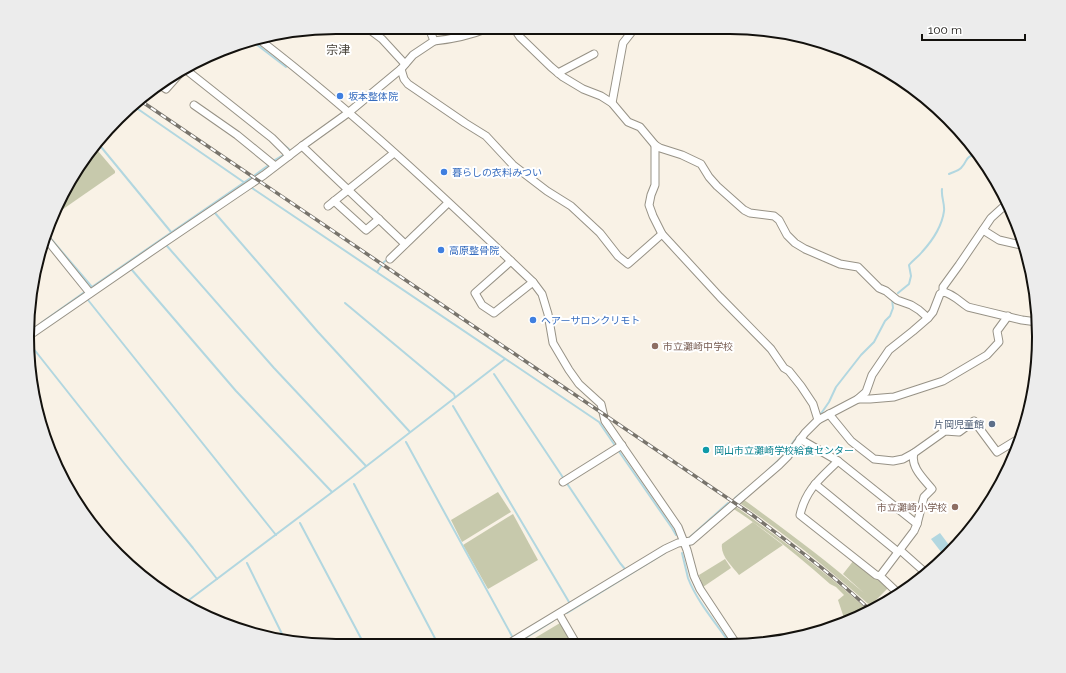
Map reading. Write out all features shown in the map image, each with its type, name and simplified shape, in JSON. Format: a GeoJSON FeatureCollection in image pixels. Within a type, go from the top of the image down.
{"type":"FeatureCollection","features":[{"type":"Feature","properties":{"kind":"street"},"geometry":{"type":"LineString","coordinates":[[375,34],[382,40],[403,66],[404,79],[408,84],[486,136],[513,165],[547,191],[571,206],[600,232],[618,256],[628,264],[662,234]]}},
{"type":"Feature","properties":{"kind":"street"},"geometry":{"type":"LineString","coordinates":[[432,34],[434,41]]}},
{"type":"Feature","properties":{"kind":"street"},"geometry":{"type":"LineString","coordinates":[[34,332],[88,291],[245,188],[287,153],[302,146],[348,113],[403,66],[413,55],[434,41],[470,34]]}},
{"type":"Feature","properties":{"kind":"street"},"geometry":{"type":"LineString","coordinates":[[518,34],[558,73],[583,89],[602,96],[612,103],[628,122],[640,127],[654,145],[701,164],[717,186],[744,210],[750,213],[774,216],[779,220],[787,235],[795,243],[840,264],[858,267],[878,288],[886,291],[897,300],[911,305],[928,318]]}},
{"type":"Feature","properties":{"kind":"street"},"geometry":{"type":"LineString","coordinates":[[612,103],[623,43],[630,34]]}},
{"type":"Feature","properties":{"kind":"street"},"geometry":{"type":"LineString","coordinates":[[264,43],[326,93],[373,134],[533,282],[542,294],[548,314],[553,343],[579,384],[601,404],[605,421],[619,447],[678,526],[694,576],[700,589],[733,639]]}},
{"type":"Feature","properties":{"kind":"street"},"geometry":{"type":"LineString","coordinates":[[558,73],[594,54]]}},
{"type":"Feature","properties":{"kind":"street"},"geometry":{"type":"LineString","coordinates":[[189,73],[272,138],[287,153]]}},
{"type":"Feature","properties":{"kind":"street"},"geometry":{"type":"LineString","coordinates":[[164,88],[166,89],[171,83]]}},
{"type":"Feature","properties":{"kind":"street"},"geometry":{"type":"LineString","coordinates":[[194,106],[237,135],[273,164]]}},
{"type":"Feature","properties":{"kind":"street"},"geometry":{"type":"LineString","coordinates":[[654,145],[655,185],[649,205],[662,234],[720,297],[771,349],[784,368],[789,371],[801,386],[813,404],[818,420]]}},
{"type":"Feature","properties":{"kind":"street"},"geometry":{"type":"LineString","coordinates":[[302,146],[405,244]]}},
{"type":"Feature","properties":{"kind":"street"},"geometry":{"type":"LineString","coordinates":[[379,219],[366,230],[331,204],[394,153]]}},
{"type":"Feature","properties":{"kind":"street"},"geometry":{"type":"LineString","coordinates":[[390,259],[448,203]]}},
{"type":"Feature","properties":{"kind":"street"},"geometry":{"type":"LineString","coordinates":[[516,639],[665,549],[678,543],[691,541],[779,465],[818,420],[858,399],[866,392],[872,376],[889,350],[913,331],[933,312],[940,294],[943,292],[943,287],[994,214],[1003,208]]}},
{"type":"Feature","properties":{"kind":"street"},"geometry":{"type":"LineString","coordinates":[[983,230],[999,240],[1018,244]]}},
{"type":"Feature","properties":{"kind":"street"},"geometry":{"type":"LineString","coordinates":[[49,242],[88,291]]}},
{"type":"Feature","properties":{"kind":"street"},"geometry":{"type":"LineString","coordinates":[[511,261],[475,293],[482,305],[494,313],[533,282]]}},
{"type":"Feature","properties":{"kind":"street"},"geometry":{"type":"LineString","coordinates":[[943,292],[948,292],[960,303],[968,307],[1031,321]]}},
{"type":"Feature","properties":{"kind":"street"},"geometry":{"type":"LineString","coordinates":[[858,399],[894,397],[943,381],[987,356],[999,342],[996,330],[1008,316]]}},
{"type":"Feature","properties":{"kind":"street"},"geometry":{"type":"LineString","coordinates":[[829,414],[851,441],[874,459],[893,461],[903,459],[945,431],[959,432],[974,421],[997,452],[1013,442]]}},
{"type":"Feature","properties":{"kind":"street"},"geometry":{"type":"LineString","coordinates":[[800,439],[838,461],[917,524]]}},
{"type":"Feature","properties":{"kind":"street"},"geometry":{"type":"LineString","coordinates":[[565,482],[619,447]]}},
{"type":"Feature","properties":{"kind":"street"},"geometry":{"type":"LineString","coordinates":[[880,576],[914,531],[924,497],[932,489],[913,463],[912,458],[914,453]]}},
{"type":"Feature","properties":{"kind":"street"},"geometry":{"type":"LineString","coordinates":[[838,461],[810,490],[800,515],[876,575],[880,576],[895,590]]}},
{"type":"Feature","properties":{"kind":"street"},"geometry":{"type":"LineString","coordinates":[[815,484],[922,570]]}},
{"type":"Feature","properties":{"kind":"street"},"geometry":{"type":"LineString","coordinates":[[559,614],[574,639]]}},
{"type":"Feature","properties":{"kind":"green space"},"geometry":{"type":"Polygon","coordinates":[[[98,151],[115,171],[115,173],[62,210],[85,168],[98,151]]]}},
{"type":"Feature","properties":{"kind":"green space"},"geometry":{"type":"Polygon","coordinates":[[[498,492],[511,512],[462,542],[451,520],[498,492]]]}},
{"type":"Feature","properties":{"kind":"green space"},"geometry":{"type":"Polygon","coordinates":[[[743,499],[819,556],[864,593],[843,574],[854,560],[888,588],[874,602],[869,605],[808,553],[738,502],[743,499]]]}},
{"type":"Feature","properties":{"kind":"green space"},"geometry":{"type":"Polygon","coordinates":[[[735,506],[804,557],[865,607],[844,617],[838,600],[844,595],[836,587],[830,584],[783,544],[732,508],[735,506]]]}},
{"type":"Feature","properties":{"kind":"green space"},"geometry":{"type":"Polygon","coordinates":[[[513,514],[538,560],[488,589],[463,545],[513,514]]]}},
{"type":"Feature","properties":{"kind":"green space"},"geometry":{"type":"Polygon","coordinates":[[[753,522],[783,545],[739,575],[725,557],[722,544],[753,522]]]}},
{"type":"Feature","properties":{"kind":"green space"},"geometry":{"type":"Polygon","coordinates":[[[725,559],[731,568],[703,587],[699,575],[725,559]]]}},
{"type":"Feature","properties":{"kind":"green space"},"geometry":{"type":"Polygon","coordinates":[[[560,623],[569,639],[533,639],[560,623]]]}},
{"type":"Feature","properties":{"kind":"water"},"geometry":{"type":"Polygon","coordinates":[[[940,533],[949,544],[941,552],[931,539],[940,533]]]}},
{"type":"Feature","properties":{"kind":"waterway"},"geometry":{"type":"LineString","coordinates":[[257,44],[286,67]]}},
{"type":"Feature","properties":{"kind":"waterway"},"geometry":{"type":"LineString","coordinates":[[137,109],[245,183]]}},
{"type":"Feature","properties":{"kind":"waterway"},"geometry":{"type":"LineString","coordinates":[[279,141],[290,150]]}},
{"type":"Feature","properties":{"kind":"waterway"},"geometry":{"type":"LineString","coordinates":[[101,147],[171,232]]}},
{"type":"Feature","properties":{"kind":"waterway"},"geometry":{"type":"LineString","coordinates":[[273,161],[285,154]]}},
{"type":"Feature","properties":{"kind":"waterway"},"geometry":{"type":"LineString","coordinates":[[949,174],[960,169],[972,155]]}},
{"type":"Feature","properties":{"kind":"waterway"},"geometry":{"type":"LineString","coordinates":[[255,175],[270,164]]}},
{"type":"Feature","properties":{"kind":"waterway"},"geometry":{"type":"LineString","coordinates":[[89,289],[252,177]]}},
{"type":"Feature","properties":{"kind":"waterway"},"geometry":{"type":"LineString","coordinates":[[252,188],[599,422],[616,447]]}},
{"type":"Feature","properties":{"kind":"waterway"},"geometry":{"type":"LineString","coordinates":[[898,293],[909,284],[911,276],[909,265],[929,243],[941,222],[944,208],[942,189]]}},
{"type":"Feature","properties":{"kind":"waterway"},"geometry":{"type":"LineString","coordinates":[[215,213],[318,332],[410,432]]}},
{"type":"Feature","properties":{"kind":"waterway"},"geometry":{"type":"LineString","coordinates":[[50,238],[92,287]]}},
{"type":"Feature","properties":{"kind":"waterway"},"geometry":{"type":"LineString","coordinates":[[167,246],[274,368],[366,466]]}},
{"type":"Feature","properties":{"kind":"waterway"},"geometry":{"type":"LineString","coordinates":[[377,272],[388,259]]}},
{"type":"Feature","properties":{"kind":"waterway"},"geometry":{"type":"LineString","coordinates":[[132,270],[236,391],[332,492]]}},
{"type":"Feature","properties":{"kind":"waterway"},"geometry":{"type":"LineString","coordinates":[[41,323],[86,291]]}},
{"type":"Feature","properties":{"kind":"waterway"},"geometry":{"type":"LineString","coordinates":[[820,415],[829,402],[836,387],[861,355],[874,342],[885,321],[890,316],[893,308],[892,299]]}},
{"type":"Feature","properties":{"kind":"waterway"},"geometry":{"type":"LineString","coordinates":[[88,300],[276,535]]}},
{"type":"Feature","properties":{"kind":"waterway"},"geometry":{"type":"LineString","coordinates":[[345,303],[454,394],[455,397]]}},
{"type":"Feature","properties":{"kind":"waterway"},"geometry":{"type":"LineString","coordinates":[[35,350],[217,579]]}},
{"type":"Feature","properties":{"kind":"waterway"},"geometry":{"type":"LineString","coordinates":[[189,600],[351,478],[505,359]]}},
{"type":"Feature","properties":{"kind":"waterway"},"geometry":{"type":"LineString","coordinates":[[494,374],[564,479]]}},
{"type":"Feature","properties":{"kind":"waterway"},"geometry":{"type":"LineString","coordinates":[[453,406],[569,602]]}},
{"type":"Feature","properties":{"kind":"waterway"},"geometry":{"type":"LineString","coordinates":[[765,473],[782,457],[797,437]]}},
{"type":"Feature","properties":{"kind":"waterway"},"geometry":{"type":"LineString","coordinates":[[406,442],[513,638]]}},
{"type":"Feature","properties":{"kind":"waterway"},"geometry":{"type":"LineString","coordinates":[[618,450],[676,535]]}},
{"type":"Feature","properties":{"kind":"waterway"},"geometry":{"type":"LineString","coordinates":[[566,482],[625,569]]}},
{"type":"Feature","properties":{"kind":"waterway"},"geometry":{"type":"LineString","coordinates":[[354,484],[435,639]]}},
{"type":"Feature","properties":{"kind":"waterway"},"geometry":{"type":"LineString","coordinates":[[735,498],[746,489]]}},
{"type":"Feature","properties":{"kind":"waterway"},"geometry":{"type":"LineString","coordinates":[[689,538],[728,503]]}},
{"type":"Feature","properties":{"kind":"waterway"},"geometry":{"type":"LineString","coordinates":[[300,523],[361,639]]}},
{"type":"Feature","properties":{"kind":"waterway"},"geometry":{"type":"LineString","coordinates":[[567,613],[665,553]]}},
{"type":"Feature","properties":{"kind":"waterway"},"geometry":{"type":"LineString","coordinates":[[682,553],[688,578],[692,587],[727,639]]}},
{"type":"Feature","properties":{"kind":"waterway"},"geometry":{"type":"LineString","coordinates":[[247,563],[282,634]]}},
{"type":"Feature","properties":{"kind":"waterway"},"geometry":{"type":"LineString","coordinates":[[524,639],[553,621]]}},
{"type":"Feature","properties":{"kind":"railway"},"geometry":{"type":"LineString","coordinates":[[144,103],[751,514],[828,573],[866,606]]}},
{"type":"Feature","properties":{"kind":"place","name":"坂本整体院"},"geometry":{"type":"Point","coordinates":[340,96]}},
{"type":"Feature","properties":{"kind":"place","name":"暮らしの衣料みつい"},"geometry":{"type":"Point","coordinates":[444,172]}},
{"type":"Feature","properties":{"kind":"place","name":"高原整骨院"},"geometry":{"type":"Point","coordinates":[441,250]}},
{"type":"Feature","properties":{"kind":"place","name":"ヘアーサロンクリモト"},"geometry":{"type":"Point","coordinates":[533,320]}},
{"type":"Feature","properties":{"kind":"place","name":"市立灘崎中学校"},"geometry":{"type":"Point","coordinates":[655,346]}},
{"type":"Feature","properties":{"kind":"place","name":"片岡児童館"},"geometry":{"type":"Point","coordinates":[992,424]}},
{"type":"Feature","properties":{"kind":"place","name":"岡山市立灘崎学校給食センター"},"geometry":{"type":"Point","coordinates":[706,450]}},
{"type":"Feature","properties":{"kind":"place","name":"市立灘崎小学校"},"geometry":{"type":"Point","coordinates":[955,507]}},
{"type":"Feature","properties":{"kind":"district","name":"宗津"},"geometry":{"type":"Point","coordinates":[338,50]}}]}
